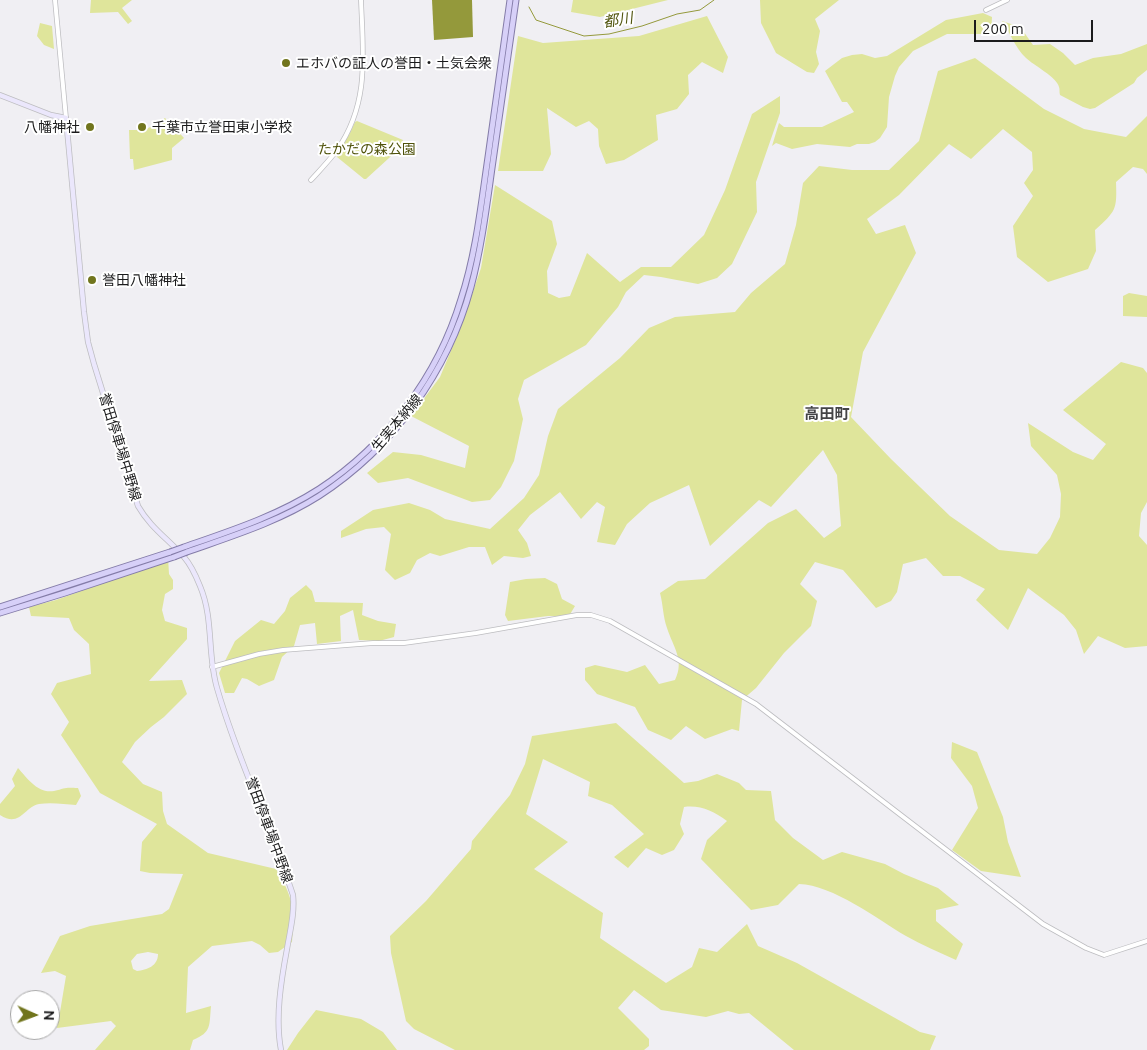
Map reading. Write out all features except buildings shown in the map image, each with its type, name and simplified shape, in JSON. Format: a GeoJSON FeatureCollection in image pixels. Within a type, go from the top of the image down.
{"type":"FeatureCollection","features":[{"type":"Feature","properties":{"kind":"main road","name":"生実本納線"},"geometry":{"type":"LineString","coordinates":[[185,550],[255,522],[304,498],[331,480],[364,453],[386,431],[414,396],[432,366],[452,327],[462,299],[470,267],[510,0]]}},
{"type":"Feature","properties":{"kind":"main road","name":"生実本納線"},"geometry":{"type":"LineString","coordinates":[[0,607],[267,523],[319,496],[362,463],[381,445],[409,413],[426,388],[455,334],[474,276],[491,177],[516,0]]}},
{"type":"Feature","properties":{"kind":"main road"},"geometry":{"type":"LineString","coordinates":[[0,94],[51,115],[66,118]]}},
{"type":"Feature","properties":{"kind":"main road","name":"誉田停車場中野線"},"geometry":{"type":"LineString","coordinates":[[66,118],[88,342],[138,506],[148,522],[184,557],[200,586],[208,611],[212,667],[222,704],[292,895],[292,919],[284,968],[278,1027],[281,1050]]}},
{"type":"Feature","properties":{"kind":"main road","name":"生実本納線"},"geometry":{"type":"LineString","coordinates":[[0,613],[65,593],[172,554]]}},
{"type":"Feature","properties":{"kind":"street"},"geometry":{"type":"LineString","coordinates":[[55,0],[66,118]]}},
{"type":"Feature","properties":{"kind":"street"},"geometry":{"type":"LineString","coordinates":[[311,180],[346,136],[359,102],[364,68],[361,0]]}},
{"type":"Feature","properties":{"kind":"street"},"geometry":{"type":"LineString","coordinates":[[986,10],[1007,0]]}},
{"type":"Feature","properties":{"kind":"street"},"geometry":{"type":"LineString","coordinates":[[212,667],[259,654],[283,650],[373,643],[404,643],[476,633],[584,614],[602,618],[756,704],[1043,924],[1086,948],[1104,955],[1147,941]]}},
{"type":"Feature","properties":{"kind":"green space"},"geometry":{"type":"Polygon","coordinates":[[[91,0],[132,0],[122,8],[132,21],[128,24],[118,12],[90,13],[91,0]]]}},
{"type":"Feature","properties":{"kind":"green space"},"geometry":{"type":"Polygon","coordinates":[[[573,0],[668,0],[600,17],[571,12],[573,0]]]}},
{"type":"Feature","properties":{"kind":"green space"},"geometry":{"type":"Polygon","coordinates":[[[760,0],[839,0],[815,19],[820,31],[816,52],[819,64],[814,73],[807,72],[776,53],[761,23],[760,0]]]}},
{"type":"Feature","properties":{"kind":"green space"},"geometry":{"type":"Polygon","coordinates":[[[983,13],[992,17],[991,34],[947,34],[913,51],[899,67],[889,97],[887,127],[875,142],[857,144],[850,147],[817,144],[792,149],[776,143],[772,146],[779,123],[784,127],[822,127],[854,112],[847,102],[842,102],[825,71],[842,58],[862,54],[875,58],[887,56],[946,20],[983,13]]]}},
{"type":"Feature","properties":{"kind":"green space"},"geometry":{"type":"Polygon","coordinates":[[[707,16],[728,57],[723,73],[702,62],[688,75],[689,94],[677,109],[656,115],[658,140],[624,160],[606,164],[599,146],[598,129],[589,121],[576,127],[547,108],[551,154],[543,171],[498,171],[518,36],[543,43],[639,36],[707,16]]]}},
{"type":"Feature","properties":{"kind":"green space"},"geometry":{"type":"Polygon","coordinates":[[[1002,21],[1019,25],[1033,45],[1050,44],[1075,65],[1093,58],[1121,54],[1147,44],[1147,70],[1134,83],[1095,108],[1083,107],[1060,95],[1059,88],[1054,79],[1022,54],[1002,21]]]}},
{"type":"Feature","properties":{"kind":"green space"},"geometry":{"type":"Polygon","coordinates":[[[40,23],[52,26],[54,49],[44,45],[37,36],[40,23]]]}},
{"type":"Feature","properties":{"kind":"green space"},"geometry":{"type":"Polygon","coordinates":[[[975,58],[1044,109],[1084,129],[1126,137],[1147,116],[1147,174],[1143,169],[1133,167],[1116,182],[1114,209],[1095,230],[1096,251],[1088,269],[1048,282],[1017,257],[1013,226],[1033,196],[1024,183],[1033,170],[1032,152],[1003,129],[971,159],[949,144],[899,195],[867,219],[876,234],[905,225],[916,253],[863,352],[851,417],[950,516],[999,550],[1037,554],[1050,538],[1060,517],[1061,494],[1057,475],[1031,446],[1028,423],[1073,452],[1093,460],[1106,444],[1063,410],[1121,362],[1143,368],[1147,373],[1147,502],[1141,513],[1139,536],[1147,545],[1147,646],[1125,648],[1098,636],[1084,654],[1076,630],[1064,615],[1028,588],[1008,630],[976,600],[985,589],[960,576],[943,576],[926,558],[903,564],[897,592],[891,601],[876,608],[843,570],[815,562],[800,584],[817,601],[811,626],[784,653],[756,688],[742,700],[739,731],[732,729],[705,739],[686,726],[671,740],[648,730],[635,707],[597,694],[585,680],[585,668],[595,665],[627,672],[645,665],[659,684],[675,680],[679,666],[677,654],[669,635],[660,593],[678,581],[705,579],[768,523],[796,509],[824,538],[841,526],[837,475],[823,450],[771,507],[759,500],[710,546],[689,485],[650,503],[627,524],[615,545],[597,542],[605,507],[597,502],[581,519],[560,492],[530,515],[518,530],[527,543],[531,556],[523,558],[504,556],[492,565],[485,547],[469,547],[440,556],[430,553],[417,560],[410,573],[395,580],[385,570],[391,534],[384,527],[366,529],[341,538],[341,531],[373,510],[409,503],[430,510],[445,519],[490,529],[524,498],[539,475],[548,436],[558,409],[620,358],[649,328],[675,317],[735,312],[751,293],[785,264],[796,225],[803,183],[819,166],[852,170],[889,170],[919,141],[938,71],[975,58]]]}},
{"type":"Feature","properties":{"kind":"green space"},"geometry":{"type":"Polygon","coordinates":[[[780,96],[780,113],[756,182],[757,212],[732,264],[717,278],[698,284],[644,275],[626,292],[618,307],[586,345],[524,380],[518,399],[523,419],[514,461],[501,487],[490,500],[472,502],[408,478],[378,483],[367,473],[393,452],[421,455],[465,468],[469,446],[411,416],[440,377],[462,324],[481,268],[495,185],[552,221],[557,244],[547,271],[548,293],[559,298],[570,296],[587,253],[620,282],[641,267],[671,267],[704,235],[725,190],[752,114],[780,96]]]}},
{"type":"Feature","properties":{"kind":"green space"},"geometry":{"type":"Polygon","coordinates":[[[165,118],[184,138],[172,148],[172,160],[134,170],[133,159],[130,159],[129,130],[145,130],[165,118]]]}},
{"type":"Feature","properties":{"kind":"green space","name":"たかだの森公園"},"geometry":{"type":"Polygon","coordinates":[[[357,121],[403,140],[400,148],[366,179],[337,157],[336,154],[357,121]]]}},
{"type":"Feature","properties":{"kind":"green space"},"geometry":{"type":"Polygon","coordinates":[[[1129,293],[1147,296],[1147,317],[1123,316],[1123,296],[1129,293]]]}},
{"type":"Feature","properties":{"kind":"green space"},"geometry":{"type":"Polygon","coordinates":[[[161,554],[168,557],[169,574],[173,580],[173,589],[165,594],[162,610],[165,621],[187,628],[187,639],[149,681],[182,680],[187,694],[135,742],[122,762],[143,784],[162,792],[163,811],[167,824],[208,853],[276,869],[286,888],[293,912],[292,942],[278,952],[269,953],[252,941],[212,946],[188,967],[186,1013],[211,1006],[207,1031],[193,1040],[190,1050],[95,1050],[116,1026],[111,1021],[60,1028],[60,1012],[66,976],[55,971],[41,973],[60,936],[90,926],[162,914],[169,909],[183,874],[140,871],[142,842],[157,824],[100,793],[61,735],[69,722],[51,694],[57,683],[91,674],[89,644],[74,630],[69,618],[31,616],[29,607],[56,600],[134,572],[145,560],[161,554]],[[148,952],[137,954],[131,961],[133,969],[137,971],[151,967],[158,958],[158,954],[148,952]]]}},
{"type":"Feature","properties":{"kind":"green space"},"geometry":{"type":"Polygon","coordinates":[[[545,578],[557,584],[562,599],[575,606],[569,616],[548,616],[508,621],[505,615],[510,582],[545,578]]]}},
{"type":"Feature","properties":{"kind":"green space"},"geometry":{"type":"Polygon","coordinates":[[[306,585],[312,591],[315,602],[363,603],[362,615],[378,621],[396,624],[394,637],[379,641],[359,640],[353,610],[340,616],[341,641],[317,644],[315,623],[300,625],[294,646],[282,657],[274,680],[259,686],[242,678],[234,693],[225,693],[219,673],[235,641],[261,620],[274,624],[285,611],[290,598],[306,585]]]}},
{"type":"Feature","properties":{"kind":"green space"},"geometry":{"type":"Polygon","coordinates":[[[616,723],[684,783],[698,781],[717,774],[739,783],[746,790],[771,791],[775,820],[793,838],[823,860],[842,852],[885,864],[938,888],[959,905],[936,910],[936,921],[963,944],[956,960],[906,936],[840,896],[812,886],[799,884],[778,905],[751,910],[701,859],[707,840],[727,821],[701,808],[684,807],[680,824],[684,834],[674,850],[662,855],[646,848],[628,868],[614,857],[644,834],[612,805],[588,796],[590,782],[543,759],[526,814],[568,842],[534,869],[603,913],[600,938],[666,983],[692,967],[699,948],[717,952],[747,924],[758,946],[797,963],[920,1032],[936,1036],[930,1050],[794,1050],[749,1013],[739,1014],[728,1011],[706,1017],[661,1010],[634,990],[618,1008],[649,1039],[649,1046],[644,1050],[455,1050],[414,1029],[406,1021],[391,953],[390,936],[426,901],[471,849],[472,841],[510,795],[525,764],[532,736],[616,723]]]}},
{"type":"Feature","properties":{"kind":"green space"},"geometry":{"type":"Polygon","coordinates":[[[952,742],[977,752],[1003,817],[1008,842],[1021,877],[981,871],[952,850],[978,808],[972,786],[951,758],[952,742]]]}},
{"type":"Feature","properties":{"kind":"green space"},"geometry":{"type":"Polygon","coordinates":[[[18,768],[38,788],[54,791],[78,788],[81,796],[76,805],[39,804],[17,818],[12,819],[0,815],[0,804],[15,786],[12,779],[18,768]]]}},
{"type":"Feature","properties":{"kind":"green space"},"geometry":{"type":"Polygon","coordinates":[[[316,1010],[361,1019],[383,1032],[397,1050],[287,1050],[316,1010]]]}},
{"type":"Feature","properties":{"kind":"shaded area"},"geometry":{"type":"Polygon","coordinates":[[[432,0],[472,0],[473,37],[434,40],[432,0]]]}},
{"type":"Feature","properties":{"kind":"waterway","name":"都川"},"geometry":{"type":"LineString","coordinates":[[529,7],[536,20],[584,36],[609,34],[642,26],[677,14],[700,10],[714,0]]}},
{"type":"Feature","properties":{"kind":"place","name":"エホバの証人の誉田・土気会衆"},"geometry":{"type":"Point","coordinates":[286,63]}},
{"type":"Feature","properties":{"kind":"place","name":"八幡神社"},"geometry":{"type":"Point","coordinates":[90,127]}},
{"type":"Feature","properties":{"kind":"place","name":"千葉市立誉田東小学校"},"geometry":{"type":"Point","coordinates":[142,127]}},
{"type":"Feature","properties":{"kind":"place","name":"誉田八幡神社"},"geometry":{"type":"Point","coordinates":[92,280]}},
{"type":"Feature","properties":{"kind":"district","name":"高田町"},"geometry":{"type":"Point","coordinates":[827,414]}}]}
